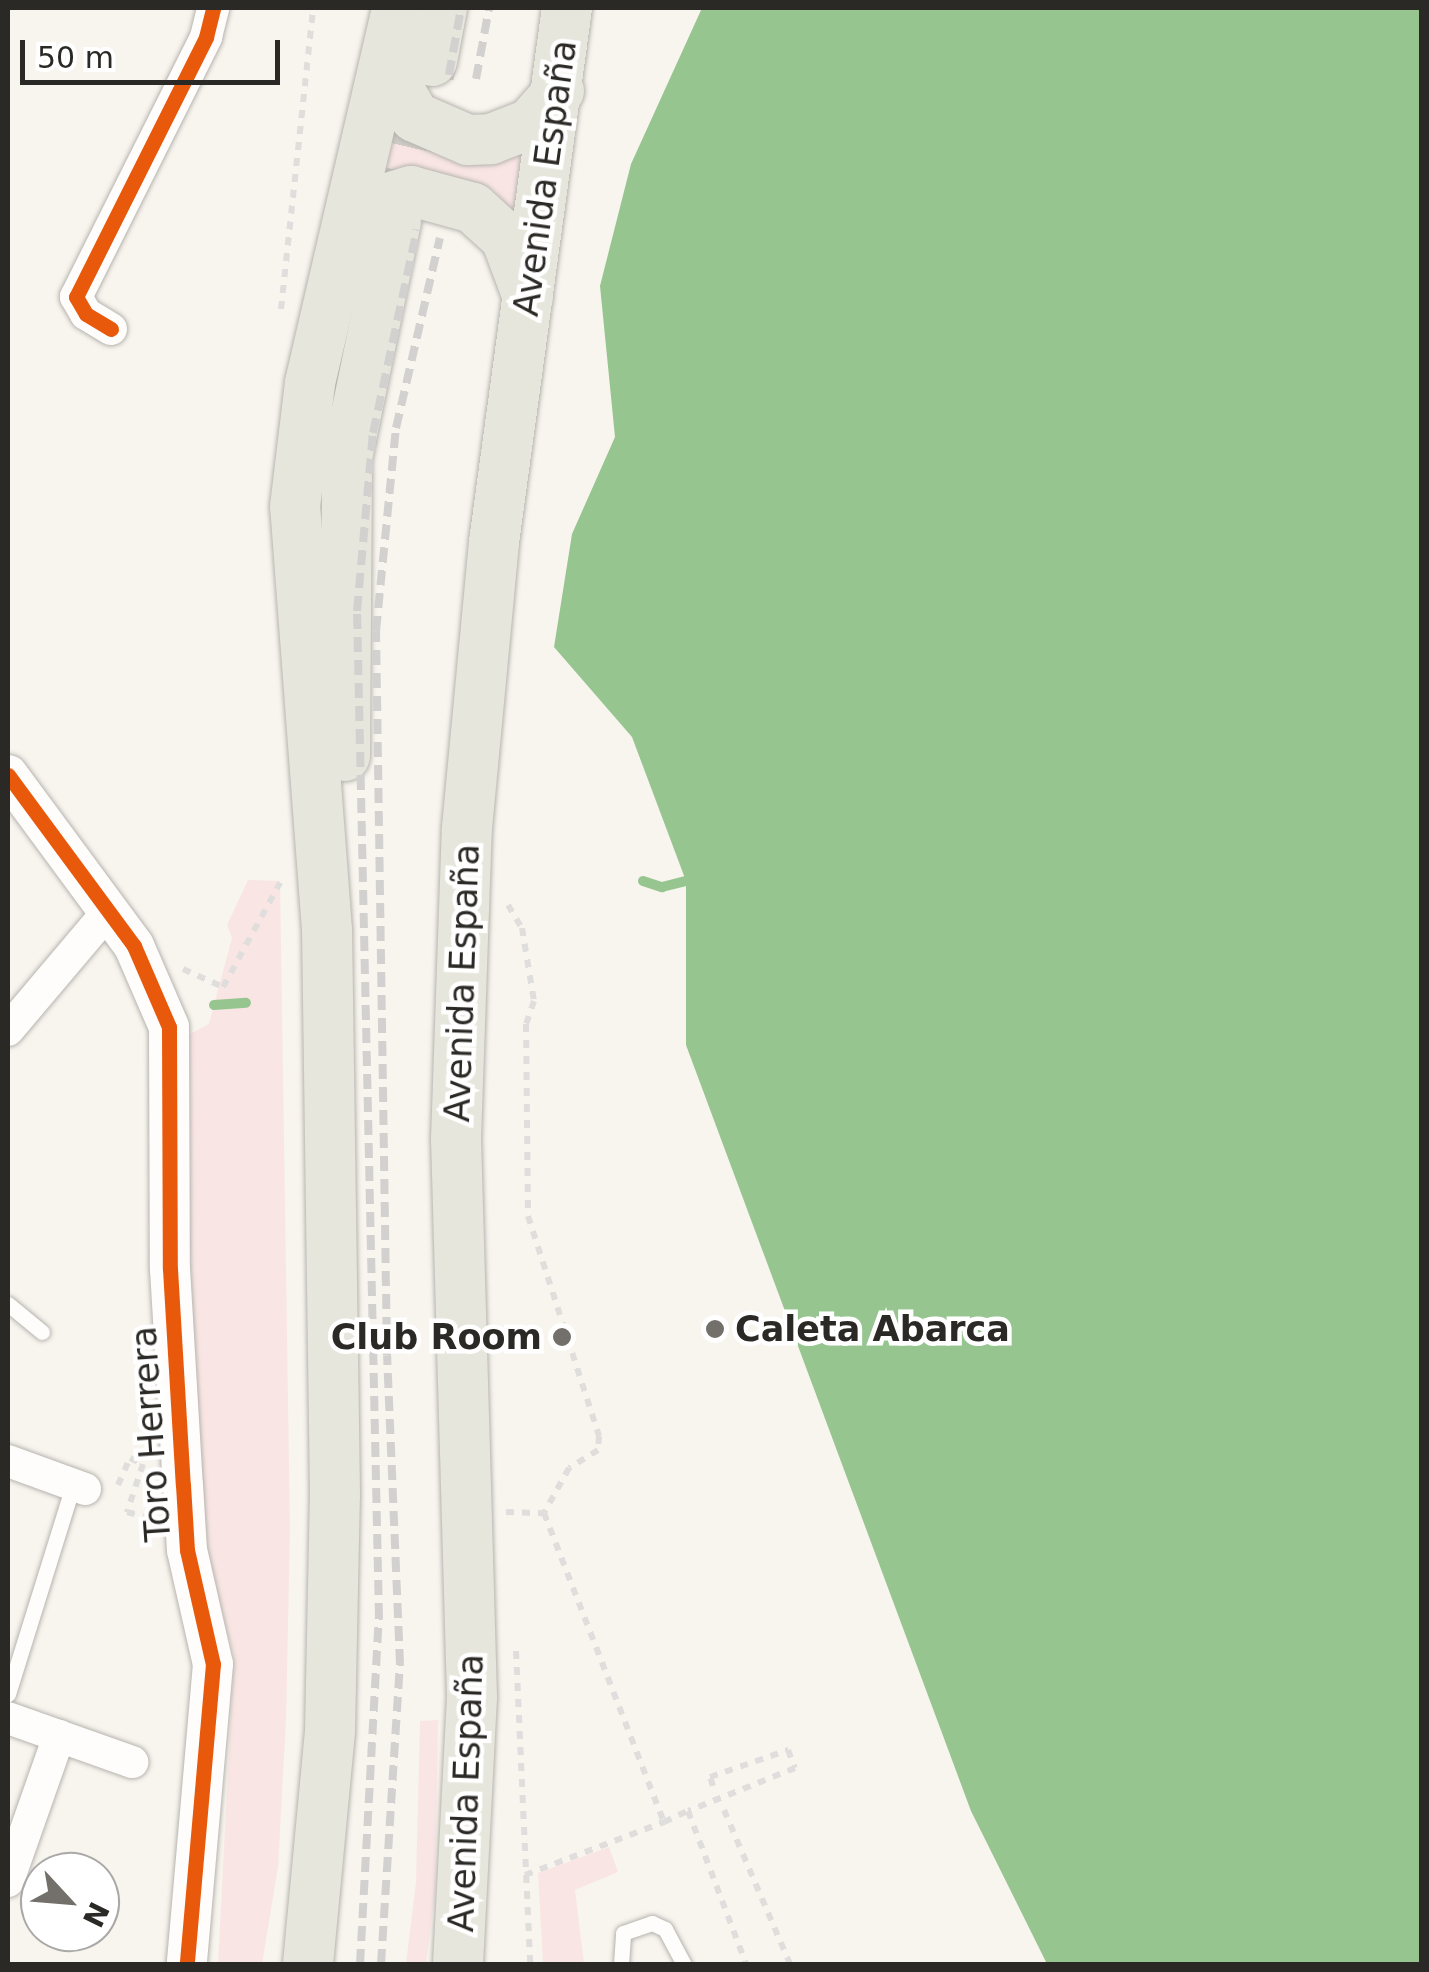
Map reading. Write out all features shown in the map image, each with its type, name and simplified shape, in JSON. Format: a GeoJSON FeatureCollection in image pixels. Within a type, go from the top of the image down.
{"type":"FeatureCollection","features":[{"type":"Feature","properties":{"kind":"main road"},"geometry":{"type":"LineString","coordinates":[[397,8],[415,117],[468,140],[490,140],[530,124],[559,91]]}},
{"type":"Feature","properties":{"kind":"main road"},"geometry":{"type":"LineString","coordinates":[[308,1964],[330,1731],[335,1494],[327,930],[295,507],[310,383],[373,215],[409,64],[442,8]]}},
{"type":"Feature","properties":{"kind":"main road","name":"Avenida España"},"geometry":{"type":"LineString","coordinates":[[464,1950],[472,1698],[456,1140],[467,828],[494,542],[559,91],[567,8]]}},
{"type":"Feature","properties":{"kind":"main road"},"geometry":{"type":"LineString","coordinates":[[373,215],[411,191],[472,208],[506,238],[528,302]]}},
{"type":"Feature","properties":{"kind":"street"},"geometry":{"type":"LineString","coordinates":[[111,330],[86,314],[76,297],[206,37],[213,8]]}},
{"type":"Feature","properties":{"kind":"street","name":"Toro Herrera"},"geometry":{"type":"LineString","coordinates":[[8,774],[106,914],[134,946],[161,999],[174,1056],[170,1269],[183,1485],[188,1550],[213,1664],[214,1707],[188,1964]]}},
{"type":"Feature","properties":{"kind":"street"},"geometry":{"type":"LineString","coordinates":[[8,1030],[106,914]]}},
{"type":"Feature","properties":{"kind":"street"},"geometry":{"type":"LineString","coordinates":[[8,1462],[79,1487]]}},
{"type":"Feature","properties":{"kind":"street"},"geometry":{"type":"LineString","coordinates":[[8,1718],[132,1762]]}},
{"type":"Feature","properties":{"kind":"street"},"geometry":{"type":"LineString","coordinates":[[8,1881],[59,1736]]}},
{"type":"Feature","properties":{"kind":"lane"},"geometry":{"type":"LineString","coordinates":[[8,1304],[42,1332]]}},
{"type":"Feature","properties":{"kind":"lane"},"geometry":{"type":"LineString","coordinates":[[8,1694],[79,1487]]}},
{"type":"Feature","properties":{"kind":"lane"},"geometry":{"type":"LineString","coordinates":[[621,1964],[623,1932],[652,1923],[665,1929],[684,1964]]}},
{"type":"Feature","properties":{"kind":"path"},"geometry":{"type":"LineString","coordinates":[[280,319],[313,8]]}},
{"type":"Feature","properties":{"kind":"path"},"geometry":{"type":"LineString","coordinates":[[134,946],[223,987],[285,872]]}},
{"type":"Feature","properties":{"kind":"path"},"geometry":{"type":"LineString","coordinates":[[504,897],[522,928],[534,1001],[526,1024],[528,1216],[599,1436],[598,1450],[569,1468],[544,1513]]}},
{"type":"Feature","properties":{"kind":"path"},"geometry":{"type":"LineString","coordinates":[[79,1487],[112,1498],[130,1458],[143,1464],[126,1512],[147,1522],[183,1485]]}},
{"type":"Feature","properties":{"kind":"path"},"geometry":{"type":"LineString","coordinates":[[505,1531],[503,1512],[544,1513]]}},
{"type":"Feature","properties":{"kind":"path"},"geometry":{"type":"LineString","coordinates":[[544,1513],[664,1822]]}},
{"type":"Feature","properties":{"kind":"path"},"geometry":{"type":"LineString","coordinates":[[516,1648],[530,1964]]}},
{"type":"Feature","properties":{"kind":"path"},"geometry":{"type":"LineString","coordinates":[[525,1876],[795,1768],[788,1750],[710,1777],[714,1786]]}},
{"type":"Feature","properties":{"kind":"path"},"geometry":{"type":"LineString","coordinates":[[724,1810],[790,1964]]}},
{"type":"Feature","properties":{"kind":"path"},"geometry":{"type":"LineString","coordinates":[[688,1811],[746,1964]]}},
{"type":"Feature","properties":{"kind":"shaded area"},"geometry":{"type":"Polygon","coordinates":[[[702,8],[1421,8],[1421,1964],[1047,1964],[971,1811],[686,1045],[686,881],[632,737],[554,647],[572,534],[615,437],[600,286],[631,164],[702,8]]]}},
{"type":"Feature","properties":{"kind":"shaded area"},"geometry":{"type":"Polygon","coordinates":[[[400,117],[532,137],[521,230],[494,190],[460,179],[384,175],[400,117]]]}},
{"type":"Feature","properties":{"kind":"shaded area"},"geometry":{"type":"Polygon","coordinates":[[[248,880],[280,881],[290,1530],[286,1720],[278,1867],[262,1964],[218,1964],[234,1655],[201,1546],[182,1038],[209,1024],[232,938],[227,925],[248,880]]]}},
{"type":"Feature","properties":{"kind":"shaded area"},"geometry":{"type":"Polygon","coordinates":[[[438,1720],[435,1892],[426,1964],[406,1964],[416,1882],[420,1721],[438,1720]]]}},
{"type":"Feature","properties":{"kind":"shaded area"},"geometry":{"type":"Polygon","coordinates":[[[609,1847],[618,1872],[575,1890],[584,1964],[543,1964],[538,1873],[609,1847]]]}},
{"type":"Feature","properties":{"kind":"waterway"},"geometry":{"type":"LineString","coordinates":[[643,881],[662,887],[686,881]]}},
{"type":"Feature","properties":{"kind":"waterway"},"geometry":{"type":"LineString","coordinates":[[214,1005],[246,1003]]}},
{"type":"Feature","properties":{"kind":"tunnel"},"geometry":{"type":"LineString","coordinates":[[396,221],[432,61]]}},
{"type":"Feature","properties":{"kind":"railway"},"geometry":{"type":"LineString","coordinates":[[449,75],[461,8]]}},
{"type":"Feature","properties":{"kind":"railway"},"geometry":{"type":"LineString","coordinates":[[476,79],[489,8]]}},
{"type":"Feature","properties":{"kind":"railway"},"geometry":{"type":"LineString","coordinates":[[360,1964],[379,1618],[357,611],[373,433],[417,230]]}},
{"type":"Feature","properties":{"kind":"railway"},"geometry":{"type":"LineString","coordinates":[[381,1964],[400,1664],[387,1355],[376,631],[396,428],[440,238]]}},
{"type":"Feature","properties":{"kind":"cycle path"},"geometry":{"type":"LineString","coordinates":[[111,329],[86,314],[76,297],[206,37],[213,8]]}},
{"type":"Feature","properties":{"kind":"cycle path"},"geometry":{"type":"LineString","coordinates":[[8,775],[134,946],[169,1027],[170,1269],[187,1550],[213,1664],[187,1964]]}},
{"type":"Feature","properties":{"kind":"place","name":"Caleta Abarca"},"geometry":{"type":"Point","coordinates":[715,1329]}},
{"type":"Feature","properties":{"kind":"place","name":"Club Room"},"geometry":{"type":"Point","coordinates":[562,1337]}}]}
